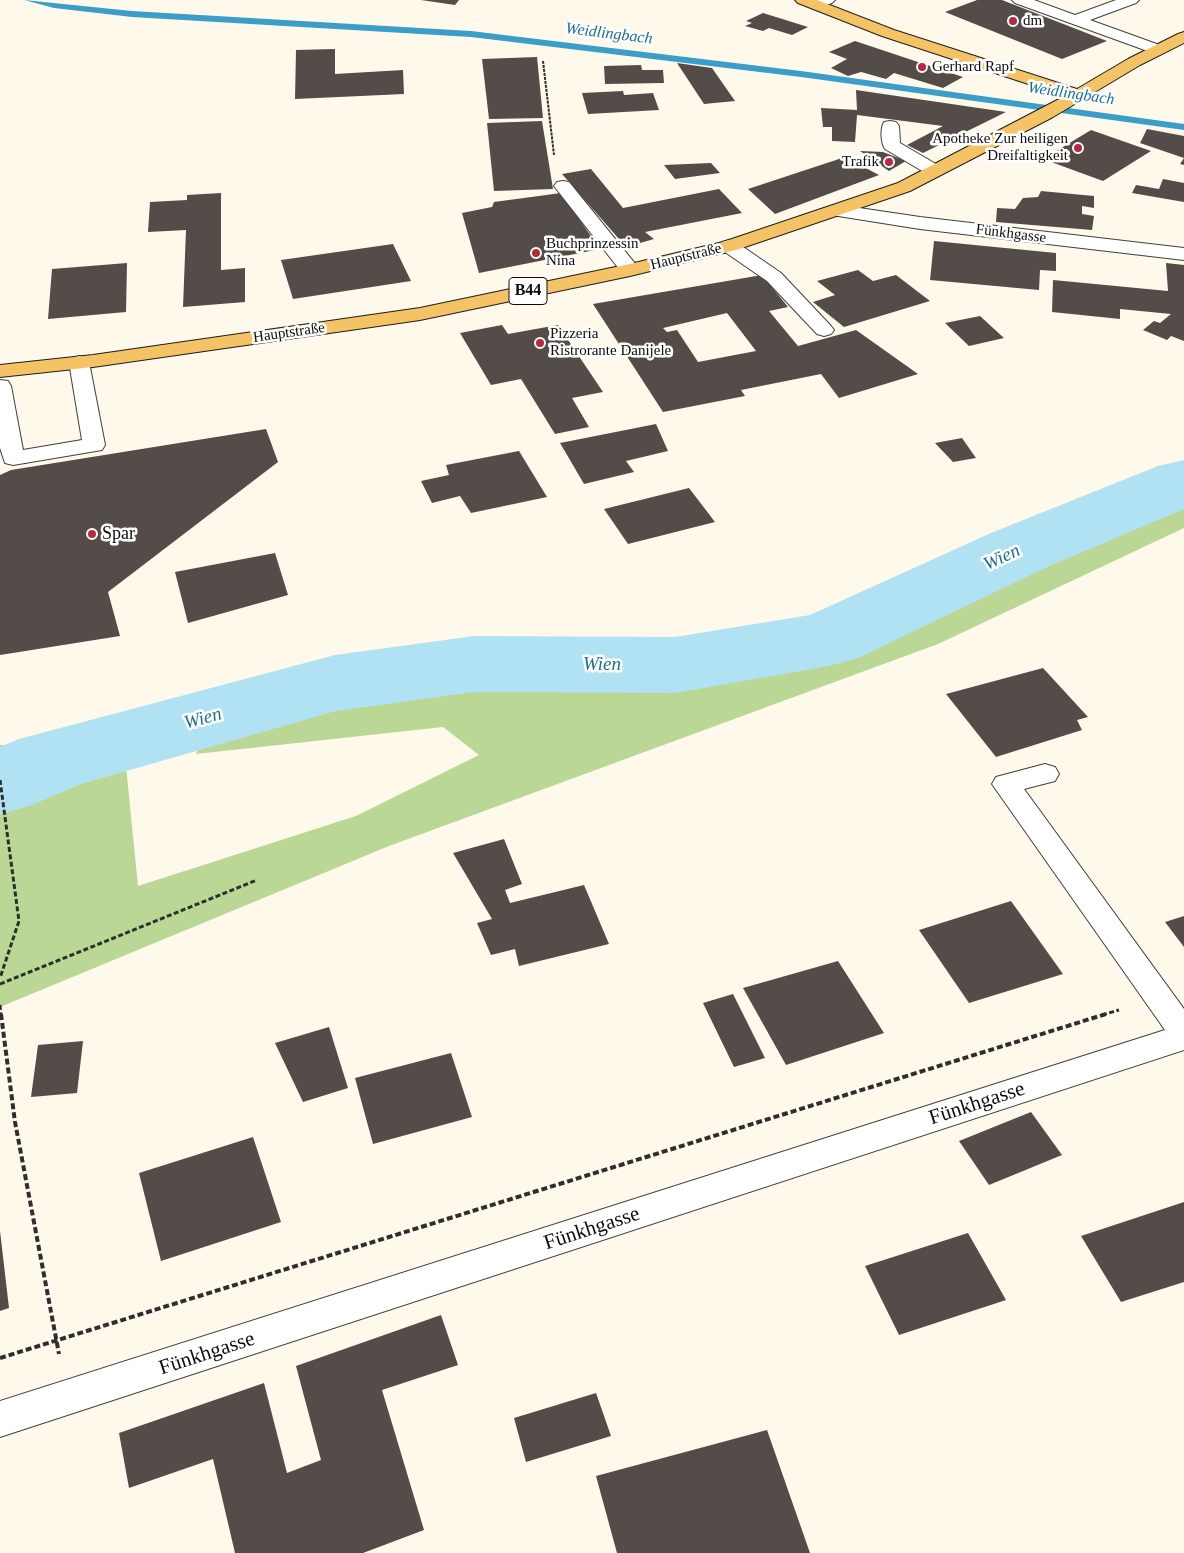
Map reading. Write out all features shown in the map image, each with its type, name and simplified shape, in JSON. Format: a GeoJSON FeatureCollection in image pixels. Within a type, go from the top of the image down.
{"type":"FeatureCollection","features":[{"type":"Feature","properties":{"kind":"main road"},"geometry":{"type":"LineString","coordinates":[[815,2],[888,33],[1076,94]]}},
{"type":"Feature","properties":{"kind":"main road","name":"Hauptstraße"},"geometry":{"type":"LineString","coordinates":[[0,371],[79,362],[420,314],[630,270],[730,246],[839,211],[904,187],[1053,109],[1076,94],[1184,37]]}},
{"type":"Feature","properties":{"kind":"street"},"geometry":{"type":"LineString","coordinates":[[1020,0],[1159,50]]}},
{"type":"Feature","properties":{"kind":"street"},"geometry":{"type":"LineString","coordinates":[[1077,19],[1131,0]]}},
{"type":"Feature","properties":{"kind":"street"},"geometry":{"type":"LineString","coordinates":[[890,126],[891,145],[935,172]]}},
{"type":"Feature","properties":{"kind":"street"},"geometry":{"type":"LineString","coordinates":[[563,186],[630,270]]}},
{"type":"Feature","properties":{"kind":"street","name":"Fünkhgasse"},"geometry":{"type":"LineString","coordinates":[[839,211],[920,223],[1184,254]]}},
{"type":"Feature","properties":{"kind":"street"},"geometry":{"type":"LineString","coordinates":[[730,246],[774,277],[824,330]]}},
{"type":"Feature","properties":{"kind":"street"},"geometry":{"type":"LineString","coordinates":[[0,386],[14,458],[94,445],[79,362]]}},
{"type":"Feature","properties":{"kind":"street"},"geometry":{"type":"LineString","coordinates":[[1045,774],[1006,784],[1184,1033]]}},
{"type":"Feature","properties":{"kind":"street","name":"Fünkhgasse"},"geometry":{"type":"LineString","coordinates":[[0,1419],[68,1399],[1184,1037]]}},
{"type":"Feature","properties":{"kind":"path"},"geometry":{"type":"LineString","coordinates":[[543,61],[554,158],[563,186]]}},
{"type":"Feature","properties":{"kind":"path"},"geometry":{"type":"LineString","coordinates":[[0,780],[19,920],[0,978]]}},
{"type":"Feature","properties":{"kind":"path"},"geometry":{"type":"LineString","coordinates":[[0,984],[257,880]]}},
{"type":"Feature","properties":{"kind":"path"},"geometry":{"type":"LineString","coordinates":[[0,1358],[1159,998]]}},
{"type":"Feature","properties":{"kind":"path"},"geometry":{"type":"LineString","coordinates":[[0,1005],[15,1122],[68,1399]]}},
{"type":"Feature","properties":{"kind":"green space"},"geometry":{"type":"Polygon","coordinates":[[[1184,494],[1184,528],[938,644],[389,846],[0,1007],[0,745],[125,756],[138,886],[356,816],[479,755],[443,727],[196,754],[205,734],[359,686],[664,684],[835,644],[1041,552],[1184,494]]]}},
{"type":"Feature","properties":{"kind":"building"},"geometry":{"type":"Polygon","coordinates":[[[421,0],[459,0],[455,5],[421,0]]]}},
{"type":"Feature","properties":{"kind":"building","name":"dm"},"geometry":{"type":"Polygon","coordinates":[[[977,0],[1002,0],[1107,41],[1062,59],[945,12],[977,0]]]}},
{"type":"Feature","properties":{"kind":"building"},"geometry":{"type":"Polygon","coordinates":[[[763,13],[808,27],[792,35],[769,28],[763,31],[745,26],[752,23],[746,21],[763,13]]]}},
{"type":"Feature","properties":{"kind":"building"},"geometry":{"type":"Polygon","coordinates":[[[855,41],[963,77],[943,88],[894,73],[886,79],[861,72],[848,76],[831,68],[847,59],[829,52],[855,41]]]}},
{"type":"Feature","properties":{"kind":"building"},"geometry":{"type":"Polygon","coordinates":[[[335,49],[335,74],[403,70],[404,94],[295,99],[296,50],[335,49]]]}},
{"type":"Feature","properties":{"kind":"building"},"geometry":{"type":"Polygon","coordinates":[[[537,57],[543,118],[489,119],[482,59],[537,57]]]}},
{"type":"Feature","properties":{"kind":"building"},"geometry":{"type":"Polygon","coordinates":[[[677,63],[712,68],[735,101],[704,104],[677,63]]]}},
{"type":"Feature","properties":{"kind":"building"},"geometry":{"type":"Polygon","coordinates":[[[641,65],[642,70],[663,70],[664,83],[605,84],[604,66],[641,65]]]}},
{"type":"Feature","properties":{"kind":"building"},"geometry":{"type":"Polygon","coordinates":[[[856,90],[1006,112],[923,153],[907,145],[943,126],[857,115],[855,142],[832,141],[832,127],[823,127],[821,108],[857,110],[856,90]]]}},
{"type":"Feature","properties":{"kind":"building"},"geometry":{"type":"Polygon","coordinates":[[[623,91],[624,95],[653,93],[659,110],[588,114],[582,93],[623,91]]]}},
{"type":"Feature","properties":{"kind":"building"},"geometry":{"type":"Polygon","coordinates":[[[542,121],[553,189],[494,191],[487,123],[542,121]]]}},
{"type":"Feature","properties":{"kind":"building"},"geometry":{"type":"Polygon","coordinates":[[[1147,129],[1184,136],[1184,158],[1140,143],[1147,129]]]}},
{"type":"Feature","properties":{"kind":"building"},"geometry":{"type":"Polygon","coordinates":[[[1091,130],[1151,151],[1103,181],[1043,159],[1091,130]]]}},
{"type":"Feature","properties":{"kind":"building"},"geometry":{"type":"Polygon","coordinates":[[[860,151],[883,152],[906,161],[889,171],[860,151]]]}},
{"type":"Feature","properties":{"kind":"building"},"geometry":{"type":"Polygon","coordinates":[[[845,157],[879,175],[775,214],[748,189],[845,157]]]}},
{"type":"Feature","properties":{"kind":"building"},"geometry":{"type":"Polygon","coordinates":[[[711,163],[720,173],[675,179],[664,165],[711,163]]]}},
{"type":"Feature","properties":{"kind":"building"},"geometry":{"type":"Polygon","coordinates":[[[591,169],[623,208],[719,189],[742,213],[645,232],[654,239],[626,247],[562,174],[591,169]]]}},
{"type":"Feature","properties":{"kind":"building"},"geometry":{"type":"Polygon","coordinates":[[[1163,179],[1184,183],[1184,202],[1132,193],[1136,185],[1159,189],[1163,179]]]}},
{"type":"Feature","properties":{"kind":"building"},"geometry":{"type":"Polygon","coordinates":[[[1041,191],[1094,196],[1094,208],[1082,206],[1082,214],[1094,216],[1092,230],[996,222],[997,208],[1015,209],[1023,198],[1038,197],[1041,191]]]}},
{"type":"Feature","properties":{"kind":"building"},"geometry":{"type":"Polygon","coordinates":[[[221,193],[221,270],[245,268],[245,302],[183,307],[186,230],[148,232],[150,202],[187,200],[187,195],[221,193]]]}},
{"type":"Feature","properties":{"kind":"building"},"geometry":{"type":"Polygon","coordinates":[[[561,193],[600,249],[479,273],[462,213],[492,207],[494,202],[561,193]]]}},
{"type":"Feature","properties":{"kind":"building"},"geometry":{"type":"Polygon","coordinates":[[[934,241],[1056,253],[1056,271],[1040,270],[1039,290],[930,280],[934,241]]]}},
{"type":"Feature","properties":{"kind":"building"},"geometry":{"type":"Polygon","coordinates":[[[393,244],[411,281],[293,299],[281,260],[393,244]]]}},
{"type":"Feature","properties":{"kind":"building"},"geometry":{"type":"Polygon","coordinates":[[[127,263],[126,312],[48,319],[52,269],[127,263]]]}},
{"type":"Feature","properties":{"kind":"building"},"geometry":{"type":"Polygon","coordinates":[[[1166,263],[1184,265],[1184,341],[1171,336],[1167,340],[1143,330],[1154,321],[1160,323],[1171,314],[1120,309],[1120,319],[1052,312],[1053,280],[1168,291],[1166,263]]]}},
{"type":"Feature","properties":{"kind":"building"},"geometry":{"type":"Polygon","coordinates":[[[858,270],[873,281],[896,275],[930,301],[844,327],[813,302],[835,295],[817,281],[858,270]]]}},
{"type":"Feature","properties":{"kind":"building"},"geometry":{"type":"Polygon","coordinates":[[[762,275],[788,307],[769,311],[798,346],[856,330],[918,374],[839,398],[821,374],[741,390],[745,396],[663,412],[593,304],[762,275]],[[727,313],[663,328],[667,332],[677,330],[698,362],[756,351],[727,313]]]}},
{"type":"Feature","properties":{"kind":"building"},"geometry":{"type":"Polygon","coordinates":[[[980,316],[1004,338],[969,346],[945,323],[980,316]]]}},
{"type":"Feature","properties":{"kind":"building"},"geometry":{"type":"Polygon","coordinates":[[[502,325],[508,334],[558,325],[603,392],[572,398],[589,427],[555,434],[521,379],[491,385],[460,333],[502,325]]]}},
{"type":"Feature","properties":{"kind":"building"},"geometry":{"type":"Polygon","coordinates":[[[656,424],[668,451],[626,461],[634,472],[584,484],[560,443],[656,424]]]}},
{"type":"Feature","properties":{"kind":"building","name":"Spar"},"geometry":{"type":"Polygon","coordinates":[[[266,429],[278,462],[108,592],[120,636],[0,655],[0,475],[11,470],[266,429]]]}},
{"type":"Feature","properties":{"kind":"building"},"geometry":{"type":"Polygon","coordinates":[[[962,438],[976,458],[953,462],[935,443],[962,438]]]}},
{"type":"Feature","properties":{"kind":"building"},"geometry":{"type":"Polygon","coordinates":[[[519,451],[547,497],[471,513],[460,496],[432,503],[421,481],[449,475],[446,465],[519,451]]]}},
{"type":"Feature","properties":{"kind":"building"},"geometry":{"type":"Polygon","coordinates":[[[689,488],[715,522],[628,544],[604,509],[689,488]]]}},
{"type":"Feature","properties":{"kind":"building"},"geometry":{"type":"Polygon","coordinates":[[[275,553],[288,595],[188,623],[175,572],[275,553]]]}},
{"type":"Feature","properties":{"kind":"building"},"geometry":{"type":"Polygon","coordinates":[[[1043,668],[1088,717],[1077,720],[1082,730],[996,757],[946,694],[1043,668]]]}},
{"type":"Feature","properties":{"kind":"building"},"geometry":{"type":"Polygon","coordinates":[[[504,839],[522,884],[505,890],[510,903],[584,885],[609,944],[519,966],[515,949],[491,955],[477,923],[492,919],[453,853],[504,839]]]}},
{"type":"Feature","properties":{"kind":"building"},"geometry":{"type":"Polygon","coordinates":[[[1011,901],[1063,974],[969,1003],[919,930],[1011,901]]]}},
{"type":"Feature","properties":{"kind":"building"},"geometry":{"type":"Polygon","coordinates":[[[1184,916],[1184,947],[1165,922],[1184,916]]]}},
{"type":"Feature","properties":{"kind":"building"},"geometry":{"type":"Polygon","coordinates":[[[838,961],[884,1033],[786,1065],[743,988],[838,961]]]}},
{"type":"Feature","properties":{"kind":"building"},"geometry":{"type":"Polygon","coordinates":[[[733,994],[765,1058],[734,1067],[703,1003],[733,994]]]}},
{"type":"Feature","properties":{"kind":"building"},"geometry":{"type":"Polygon","coordinates":[[[329,1027],[348,1088],[303,1102],[275,1043],[329,1027]]]}},
{"type":"Feature","properties":{"kind":"building"},"geometry":{"type":"Polygon","coordinates":[[[83,1041],[77,1093],[31,1097],[38,1045],[83,1041]]]}},
{"type":"Feature","properties":{"kind":"building"},"geometry":{"type":"Polygon","coordinates":[[[451,1053],[472,1117],[373,1144],[355,1078],[451,1053]]]}},
{"type":"Feature","properties":{"kind":"building"},"geometry":{"type":"Polygon","coordinates":[[[1031,1112],[1062,1155],[989,1185],[959,1141],[1031,1112]]]}},
{"type":"Feature","properties":{"kind":"building"},"geometry":{"type":"Polygon","coordinates":[[[253,1137],[281,1222],[161,1261],[139,1173],[253,1137]]]}},
{"type":"Feature","properties":{"kind":"building"},"geometry":{"type":"Polygon","coordinates":[[[1184,1202],[1184,1282],[1121,1302],[1081,1236],[1184,1202]]]}},
{"type":"Feature","properties":{"kind":"building"},"geometry":{"type":"Polygon","coordinates":[[[0,1231],[9,1308],[0,1311],[0,1231]]]}},
{"type":"Feature","properties":{"kind":"building"},"geometry":{"type":"Polygon","coordinates":[[[968,1233],[1006,1300],[899,1335],[865,1266],[968,1233]]]}},
{"type":"Feature","properties":{"kind":"building"},"geometry":{"type":"Polygon","coordinates":[[[441,1315],[458,1365],[382,1390],[424,1530],[363,1553],[235,1553],[213,1459],[129,1488],[119,1433],[264,1383],[287,1473],[321,1460],[296,1366],[441,1315]]]}},
{"type":"Feature","properties":{"kind":"building"},"geometry":{"type":"Polygon","coordinates":[[[596,1393],[611,1436],[526,1462],[514,1418],[596,1393]]]}},
{"type":"Feature","properties":{"kind":"building"},"geometry":{"type":"Polygon","coordinates":[[[767,1430],[810,1553],[617,1553],[596,1476],[767,1430]]]}},
{"type":"Feature","properties":{"kind":"waterway","name":"Weidlingbach"},"geometry":{"type":"LineString","coordinates":[[28,0],[54,6],[132,14],[471,34],[801,74],[1184,127]]}},
{"type":"Feature","properties":{"kind":"waterway","name":"Wien"},"geometry":{"type":"LineString","coordinates":[[0,782],[51,761],[335,683],[474,664],[675,665],[829,639],[1019,550],[1184,482]]}},
{"type":"Feature","properties":{"kind":"place","name":"dm"},"geometry":{"type":"Point","coordinates":[1013,21]}},
{"type":"Feature","properties":{"kind":"place","name":"Gerhard Rapf"},"geometry":{"type":"Point","coordinates":[922,67]}},
{"type":"Feature","properties":{"kind":"place","name":"Apotheke Zur heiligen Dreifaltigkeit"},"geometry":{"type":"Point","coordinates":[1078,148]}},
{"type":"Feature","properties":{"kind":"place","name":"Trafik"},"geometry":{"type":"Point","coordinates":[889,162]}},
{"type":"Feature","properties":{"kind":"place","name":"Buchprinzessin Nina"},"geometry":{"type":"Point","coordinates":[536,253]}},
{"type":"Feature","properties":{"kind":"place","name":"Pizzeria Ristrorante Danijele"},"geometry":{"type":"Point","coordinates":[540,343]}},
{"type":"Feature","properties":{"kind":"place","name":"Spar"},"geometry":{"type":"Point","coordinates":[92,534]}}]}
